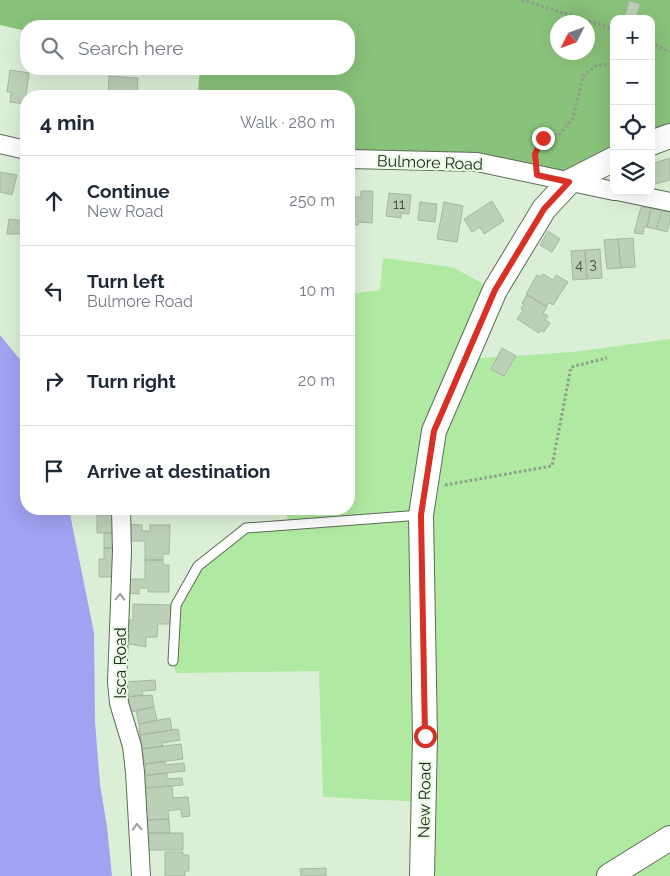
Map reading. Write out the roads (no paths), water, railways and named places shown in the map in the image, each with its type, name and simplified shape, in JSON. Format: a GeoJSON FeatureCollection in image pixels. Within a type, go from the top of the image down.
{"type":"FeatureCollection","features":[{"type":"Feature","properties":{"kind":"main road"},"geometry":{"type":"LineString","coordinates":[[655,142],[670,136]]}},
{"type":"Feature","properties":{"kind":"main road","name":"New Road"},"geometry":{"type":"LineString","coordinates":[[422,876],[425,736],[421,515],[434,431],[495,290],[544,209],[569,182],[610,161]]}},
{"type":"Feature","properties":{"kind":"main road"},"geometry":{"type":"LineString","coordinates":[[609,876],[670,838]]}},
{"type":"Feature","properties":{"kind":"street"},"geometry":{"type":"LineString","coordinates":[[0,144],[20,149]]}},
{"type":"Feature","properties":{"kind":"street","name":"Bulmore Road"},"geometry":{"type":"LineString","coordinates":[[355,159],[477,162],[610,190]]}},
{"type":"Feature","properties":{"kind":"street","name":"Bulmore Road"},"geometry":{"type":"LineString","coordinates":[[635,195],[670,202]]}},
{"type":"Feature","properties":{"kind":"street","name":"Isca Road"},"geometry":{"type":"LineString","coordinates":[[121,515],[119,702],[132,746],[134,761],[141,876]]}},
{"type":"Feature","properties":{"kind":"lane"},"geometry":{"type":"LineString","coordinates":[[173,661],[176,606],[198,566],[246,528],[421,515]]}},
{"type":"Feature","properties":{"kind":"water"},"geometry":{"type":"Polygon","coordinates":[[[0,335],[20,360],[20,515],[70,515],[94,633],[95,722],[100,784],[112,876],[0,876],[0,335]]]}}]}
